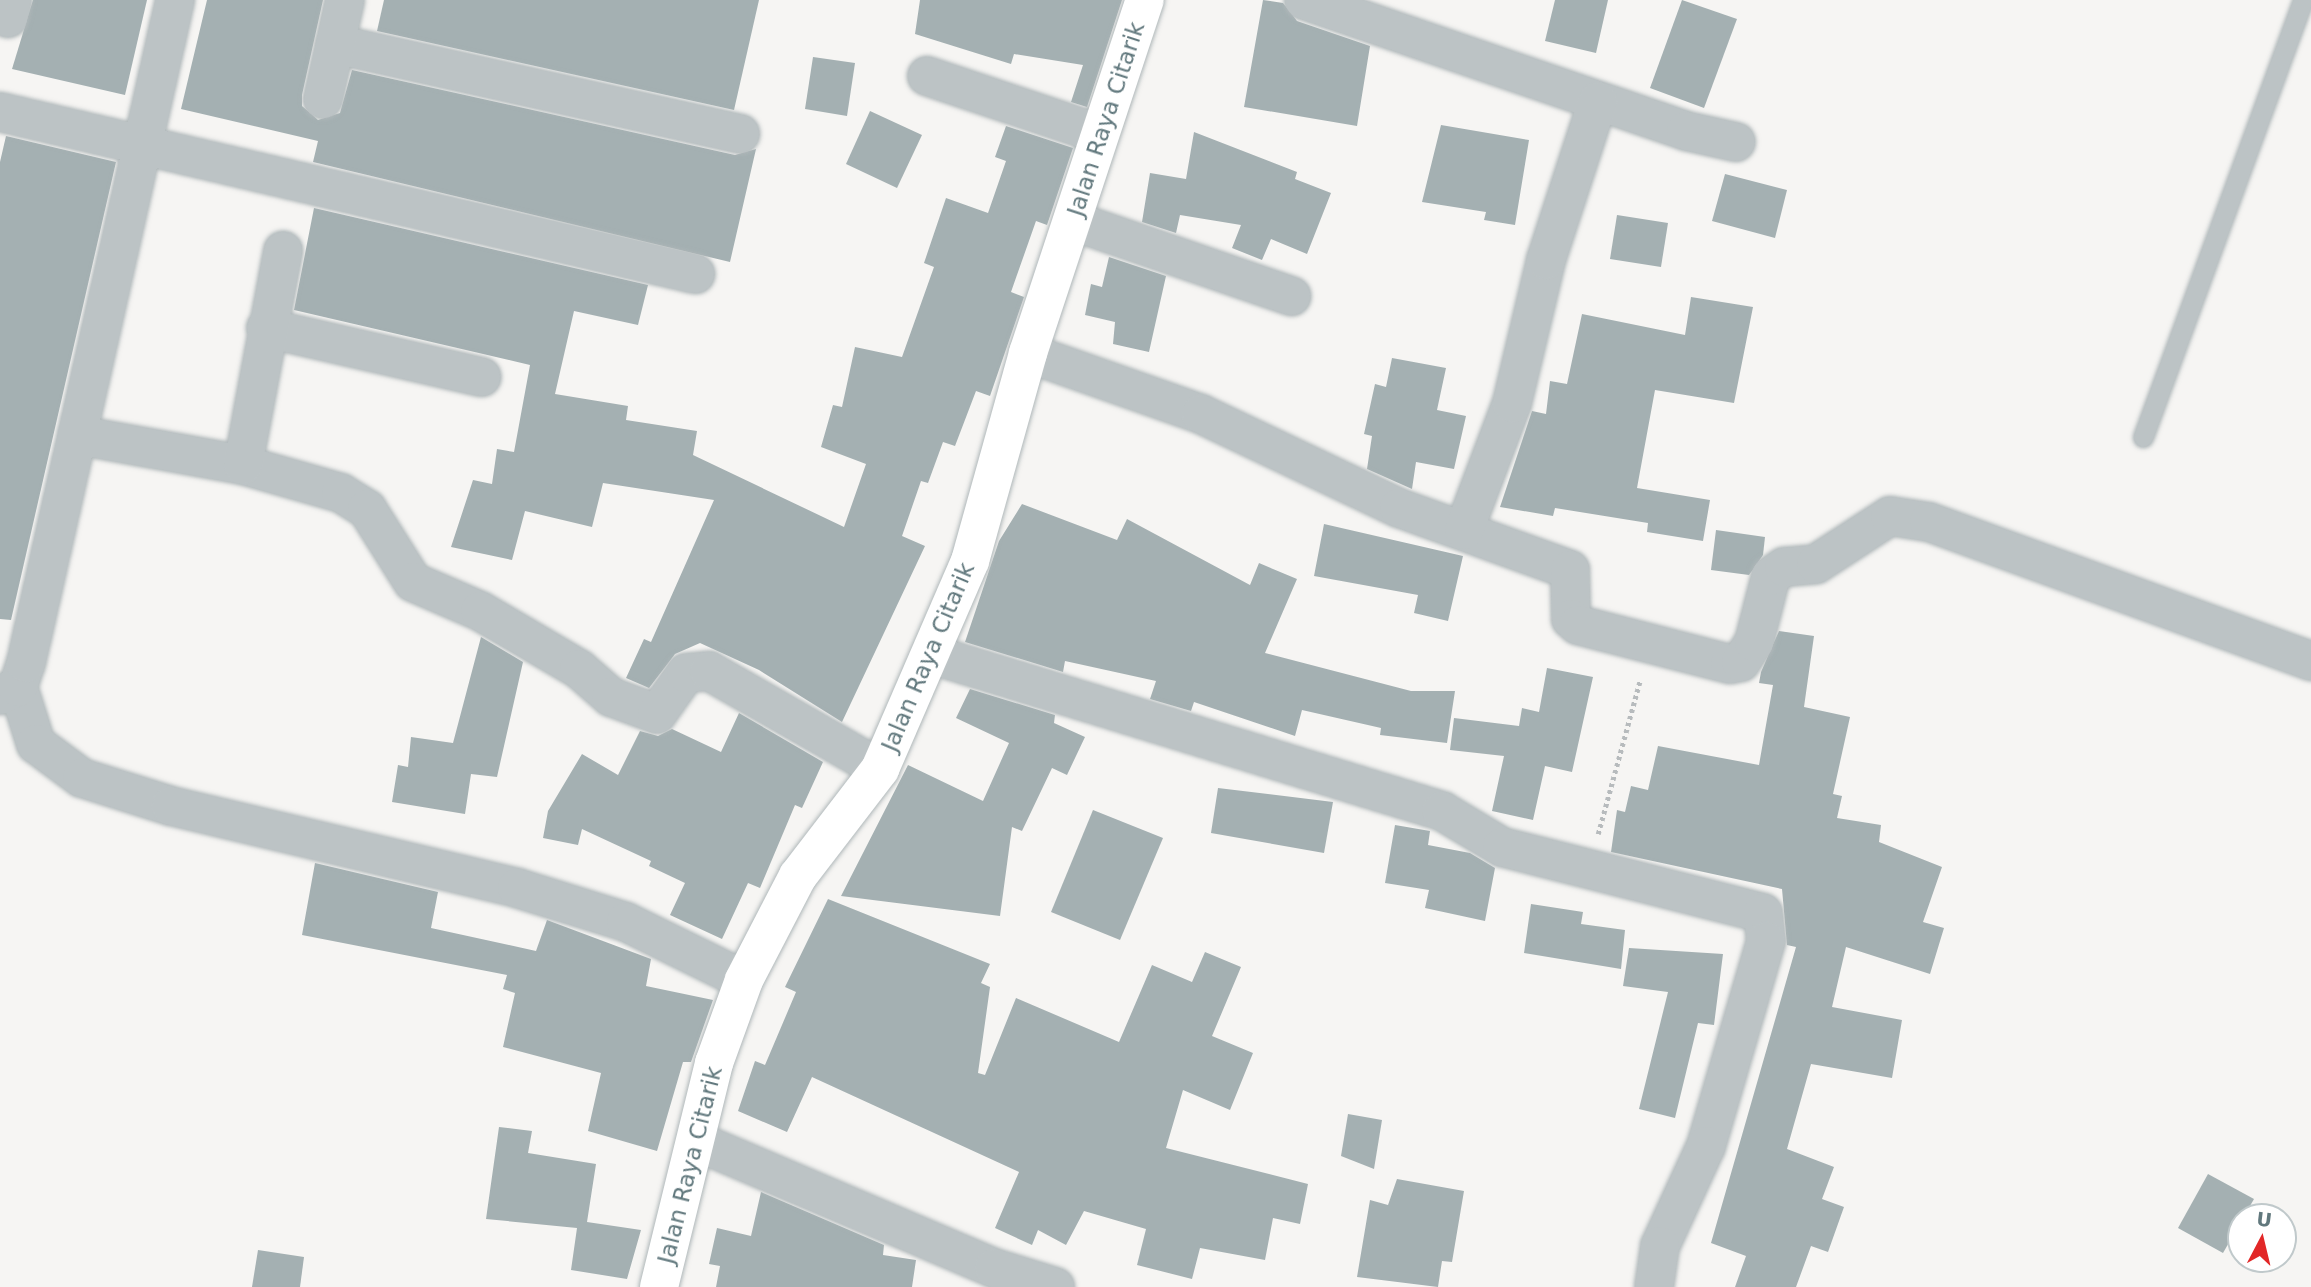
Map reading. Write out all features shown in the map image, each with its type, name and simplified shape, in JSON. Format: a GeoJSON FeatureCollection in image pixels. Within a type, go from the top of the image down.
{"type":"FeatureCollection","features":[{"type":"Feature","properties":{"kind":"street"},"geometry":{"type":"LineString","coordinates":[[175,0],[77,435],[9,691],[36,744],[82,778],[171,806],[529,892],[626,922],[744,980]]}},
{"type":"Feature","properties":{"kind":"street"},"geometry":{"type":"LineString","coordinates":[[323,99],[345,0]]}},
{"type":"Feature","properties":{"kind":"street","name":"Jalan Raya Citarik"},"geometry":{"type":"LineString","coordinates":[[659,1287],[714,1063],[744,980],[798,876],[880,769],[970,561],[1028,353],[1145,0]]}},
{"type":"Feature","properties":{"kind":"street"},"geometry":{"type":"LineString","coordinates":[[1304,0],[1598,101],[1735,142]]}},
{"type":"Feature","properties":{"kind":"street"},"geometry":{"type":"LineString","coordinates":[[335,44],[740,134]]}},
{"type":"Feature","properties":{"kind":"street"},"geometry":{"type":"LineString","coordinates":[[927,76],[1099,134]]}},
{"type":"Feature","properties":{"kind":"street"},"geometry":{"type":"LineString","coordinates":[[1464,530],[1512,404],[1550,248],[1598,101]]}},
{"type":"Feature","properties":{"kind":"street"},"geometry":{"type":"LineString","coordinates":[[0,112],[695,274]]}},
{"type":"Feature","properties":{"kind":"street"},"geometry":{"type":"LineString","coordinates":[[1073,221],[1291,296]]}},
{"type":"Feature","properties":{"kind":"street"},"geometry":{"type":"LineString","coordinates":[[243,465],[283,251]]}},
{"type":"Feature","properties":{"kind":"street"},"geometry":{"type":"LineString","coordinates":[[267,328],[481,377]]}},
{"type":"Feature","properties":{"kind":"street"},"geometry":{"type":"LineString","coordinates":[[1028,353],[1201,414],[1399,508],[1570,570],[1574,623],[1650,644],[1741,662],[1761,626],[1771,576],[1784,567],[1816,564],[1890,516],[1929,522],[2311,661]]}},
{"type":"Feature","properties":{"kind":"street"},"geometry":{"type":"LineString","coordinates":[[77,435],[243,465],[341,493],[367,509],[413,582],[480,611],[579,669],[611,697],[657,714],[686,673],[709,671],[880,769]]}},
{"type":"Feature","properties":{"kind":"street"},"geometry":{"type":"LineString","coordinates":[[930,654],[1442,811],[1502,848],[1759,910],[1766,918],[1766,941],[1706,1146],[1660,1246],[1654,1287]]}},
{"type":"Feature","properties":{"kind":"street"},"geometry":{"type":"LineString","coordinates":[[696,1141],[994,1268],[1055,1287]]}},
{"type":"Feature","properties":{"kind":"lane"},"geometry":{"type":"LineString","coordinates":[[2143,437],[2303,0]]}},
{"type":"Feature","properties":{"kind":"path"},"geometry":{"type":"LineString","coordinates":[[1589,869],[1650,644]]}},
{"type":"Feature","properties":{"kind":"building"},"geometry":{"type":"Polygon","coordinates":[[[33,0],[147,0],[125,95],[12,69],[33,0]]]}},
{"type":"Feature","properties":{"kind":"building"},"geometry":{"type":"Polygon","coordinates":[[[207,0],[323,0],[302,95],[302,106],[318,120],[340,113],[352,70],[735,155],[756,149],[730,262],[313,162],[318,141],[181,109],[207,0]]]}},
{"type":"Feature","properties":{"kind":"building"},"geometry":{"type":"Polygon","coordinates":[[[384,0],[759,0],[734,110],[377,31],[384,0]]]}},
{"type":"Feature","properties":{"kind":"building"},"geometry":{"type":"Polygon","coordinates":[[[920,0],[1122,0],[1087,107],[1071,102],[1083,65],[1014,54],[1011,64],[915,34],[920,0]]]}},
{"type":"Feature","properties":{"kind":"building"},"geometry":{"type":"Polygon","coordinates":[[[1263,0],[1283,3],[1297,21],[1370,46],[1357,126],[1244,107],[1263,0]]]}},
{"type":"Feature","properties":{"kind":"building"},"geometry":{"type":"Polygon","coordinates":[[[1555,0],[1608,0],[1596,53],[1545,41],[1555,0]]]}},
{"type":"Feature","properties":{"kind":"building"},"geometry":{"type":"Polygon","coordinates":[[[1682,0],[1737,19],[1704,108],[1650,88],[1682,0]]]}},
{"type":"Feature","properties":{"kind":"building"},"geometry":{"type":"Polygon","coordinates":[[[813,57],[855,63],[847,116],[805,109],[813,57]]]}},
{"type":"Feature","properties":{"kind":"building"},"geometry":{"type":"Polygon","coordinates":[[[870,111],[922,135],[897,188],[846,164],[870,111]]]}},
{"type":"Feature","properties":{"kind":"building"},"geometry":{"type":"Polygon","coordinates":[[[1441,125],[1529,140],[1515,225],[1484,220],[1486,212],[1422,202],[1441,125]]]}},
{"type":"Feature","properties":{"kind":"building"},"geometry":{"type":"Polygon","coordinates":[[[1006,126],[1073,148],[1047,225],[1036,221],[1011,292],[1024,297],[990,396],[976,391],[955,446],[943,442],[928,483],[921,481],[902,536],[925,546],[842,722],[759,670],[700,643],[675,654],[649,688],[626,678],[644,639],[651,642],[714,500],[603,483],[592,527],[525,511],[512,560],[451,547],[473,480],[492,484],[497,449],[514,452],[530,365],[294,310],[314,208],[648,285],[638,325],[574,311],[555,394],[628,406],[626,420],[697,431],[693,455],[844,527],[866,464],[821,447],[833,405],[842,407],[855,347],[902,357],[934,267],[924,263],[946,198],[988,213],[1006,161],[995,157],[1006,126]]]}},
{"type":"Feature","properties":{"kind":"building"},"geometry":{"type":"Polygon","coordinates":[[[1194,132],[1297,172],[1295,179],[1331,193],[1307,254],[1271,239],[1262,260],[1232,248],[1241,225],[1180,215],[1176,233],[1142,222],[1150,173],[1186,179],[1194,132]]]}},
{"type":"Feature","properties":{"kind":"building"},"geometry":{"type":"Polygon","coordinates":[[[6,136],[116,162],[11,620],[0,619],[0,162],[6,136]]]}},
{"type":"Feature","properties":{"kind":"building"},"geometry":{"type":"Polygon","coordinates":[[[1725,174],[1787,190],[1775,238],[1712,221],[1725,174]]]}},
{"type":"Feature","properties":{"kind":"building"},"geometry":{"type":"Polygon","coordinates":[[[1617,215],[1668,223],[1661,267],[1610,259],[1617,215]]]}},
{"type":"Feature","properties":{"kind":"building"},"geometry":{"type":"Polygon","coordinates":[[[1109,257],[1166,276],[1149,352],[1113,344],[1115,322],[1085,315],[1091,284],[1102,287],[1109,257]]]}},
{"type":"Feature","properties":{"kind":"building"},"geometry":{"type":"Polygon","coordinates":[[[1691,297],[1753,307],[1734,403],[1655,390],[1637,488],[1710,500],[1703,541],[1647,532],[1648,523],[1555,508],[1553,516],[1500,507],[1532,411],[1546,414],[1550,381],[1567,384],[1582,314],[1685,335],[1691,297]]]}},
{"type":"Feature","properties":{"kind":"building"},"geometry":{"type":"Polygon","coordinates":[[[1392,358],[1446,368],[1437,410],[1466,416],[1454,469],[1416,462],[1412,489],[1367,469],[1372,436],[1364,434],[1375,384],[1386,387],[1392,358]]]}},
{"type":"Feature","properties":{"kind":"building"},"geometry":{"type":"Polygon","coordinates":[[[1022,504],[1117,540],[1127,519],[1250,585],[1259,563],[1297,579],[1265,653],[1411,691],[1455,691],[1447,743],[1380,735],[1381,728],[1302,710],[1295,736],[1194,702],[1191,711],[1150,699],[1156,681],[1065,661],[1063,672],[965,642],[999,541],[1022,504]]]}},
{"type":"Feature","properties":{"kind":"building"},"geometry":{"type":"Polygon","coordinates":[[[1324,524],[1463,556],[1448,621],[1414,613],[1418,595],[1314,576],[1324,524]]]}},
{"type":"Feature","properties":{"kind":"building"},"geometry":{"type":"Polygon","coordinates":[[[1716,530],[1765,537],[1763,555],[1749,575],[1711,570],[1716,530]]]}},
{"type":"Feature","properties":{"kind":"building"},"geometry":{"type":"Polygon","coordinates":[[[1779,631],[1814,636],[1804,707],[1850,717],[1833,794],[1842,796],[1837,818],[1881,825],[1879,842],[1942,867],[1923,922],[1944,928],[1930,974],[1846,947],[1832,1007],[1902,1020],[1892,1078],[1811,1064],[1787,1149],[1834,1167],[1822,1199],[1844,1207],[1828,1252],[1811,1246],[1796,1287],[1735,1287],[1746,1256],[1711,1243],[1796,947],[1787,945],[1782,889],[1611,852],[1617,810],[1625,812],[1631,786],[1648,790],[1658,746],[1759,765],[1773,685],[1759,683],[1779,631]]]}},
{"type":"Feature","properties":{"kind":"building"},"geometry":{"type":"Polygon","coordinates":[[[481,637],[523,662],[497,777],[471,774],[465,814],[392,802],[398,765],[408,767],[411,737],[453,743],[481,637]]]}},
{"type":"Feature","properties":{"kind":"building"},"geometry":{"type":"Polygon","coordinates":[[[1547,668],[1593,677],[1572,772],[1545,766],[1533,820],[1492,811],[1504,756],[1450,750],[1454,718],[1519,726],[1522,708],[1539,712],[1547,668]]]}},
{"type":"Feature","properties":{"kind":"building"},"geometry":{"type":"Polygon","coordinates":[[[970,689],[1055,715],[1054,723],[1085,737],[1067,775],[1052,768],[1022,831],[1012,827],[1000,916],[841,896],[908,765],[983,801],[1009,743],[956,718],[970,689]]]}},
{"type":"Feature","properties":{"kind":"building"},"geometry":{"type":"Polygon","coordinates":[[[739,713],[823,762],[802,808],[795,805],[760,888],[748,883],[722,939],[670,915],[685,883],[649,866],[651,861],[582,829],[578,845],[543,838],[548,811],[582,754],[618,775],[640,731],[658,736],[672,729],[721,752],[739,713]]]}},
{"type":"Feature","properties":{"kind":"building"},"geometry":{"type":"Polygon","coordinates":[[[1218,788],[1333,802],[1324,853],[1211,833],[1218,788]]]}},
{"type":"Feature","properties":{"kind":"building"},"geometry":{"type":"Polygon","coordinates":[[[1093,810],[1163,838],[1120,940],[1051,912],[1093,810]]]}},
{"type":"Feature","properties":{"kind":"building"},"geometry":{"type":"Polygon","coordinates":[[[1395,825],[1430,831],[1428,845],[1470,853],[1495,868],[1485,921],[1425,908],[1429,890],[1385,883],[1395,825]]]}},
{"type":"Feature","properties":{"kind":"building"},"geometry":{"type":"Polygon","coordinates":[[[315,863],[438,892],[431,928],[536,951],[547,920],[651,959],[646,986],[713,1000],[691,1062],[683,1062],[657,1151],[588,1131],[601,1073],[503,1047],[515,993],[503,989],[507,975],[302,935],[315,863]]]}},
{"type":"Feature","properties":{"kind":"building"},"geometry":{"type":"Polygon","coordinates":[[[828,899],[990,964],[981,983],[990,987],[978,1073],[985,1075],[1016,998],[1119,1042],[1152,965],[1192,982],[1205,952],[1241,967],[1212,1036],[1253,1053],[1230,1110],[1183,1090],[1166,1148],[1308,1184],[1300,1224],[1273,1218],[1265,1260],[1200,1248],[1192,1279],[1137,1265],[1146,1229],[1084,1211],[1066,1245],[1038,1230],[1032,1245],[995,1228],[1019,1172],[812,1077],[787,1132],[738,1111],[755,1061],[765,1065],[796,992],[785,987],[828,899]]]}},
{"type":"Feature","properties":{"kind":"building"},"geometry":{"type":"Polygon","coordinates":[[[1531,904],[1583,912],[1581,924],[1625,930],[1621,969],[1524,953],[1531,904]]]}},
{"type":"Feature","properties":{"kind":"building"},"geometry":{"type":"Polygon","coordinates":[[[1629,948],[1723,954],[1714,1025],[1698,1023],[1675,1118],[1639,1109],[1668,992],[1623,986],[1629,948]]]}},
{"type":"Feature","properties":{"kind":"building"},"geometry":{"type":"Polygon","coordinates":[[[1348,1114],[1382,1120],[1374,1169],[1341,1156],[1348,1114]]]}},
{"type":"Feature","properties":{"kind":"building"},"geometry":{"type":"Polygon","coordinates":[[[499,1127],[532,1131],[528,1153],[596,1164],[587,1222],[641,1230],[627,1279],[571,1270],[577,1228],[486,1219],[499,1127]]]}},
{"type":"Feature","properties":{"kind":"building"},"geometry":{"type":"Polygon","coordinates":[[[2208,1174],[2254,1199],[2252,1203],[2227,1203],[2227,1246],[2223,1253],[2178,1228],[2208,1174]]]}},
{"type":"Feature","properties":{"kind":"building"},"geometry":{"type":"Polygon","coordinates":[[[1397,1179],[1464,1191],[1452,1262],[1442,1261],[1438,1287],[1357,1277],[1370,1200],[1388,1205],[1397,1179]]]}},
{"type":"Feature","properties":{"kind":"building"},"geometry":{"type":"Polygon","coordinates":[[[761,1192],[884,1245],[883,1255],[916,1260],[912,1287],[716,1287],[720,1266],[709,1264],[717,1228],[751,1236],[761,1192]]]}},
{"type":"Feature","properties":{"kind":"building"},"geometry":{"type":"Polygon","coordinates":[[[258,1250],[304,1257],[300,1287],[252,1287],[258,1250]]]}}]}
